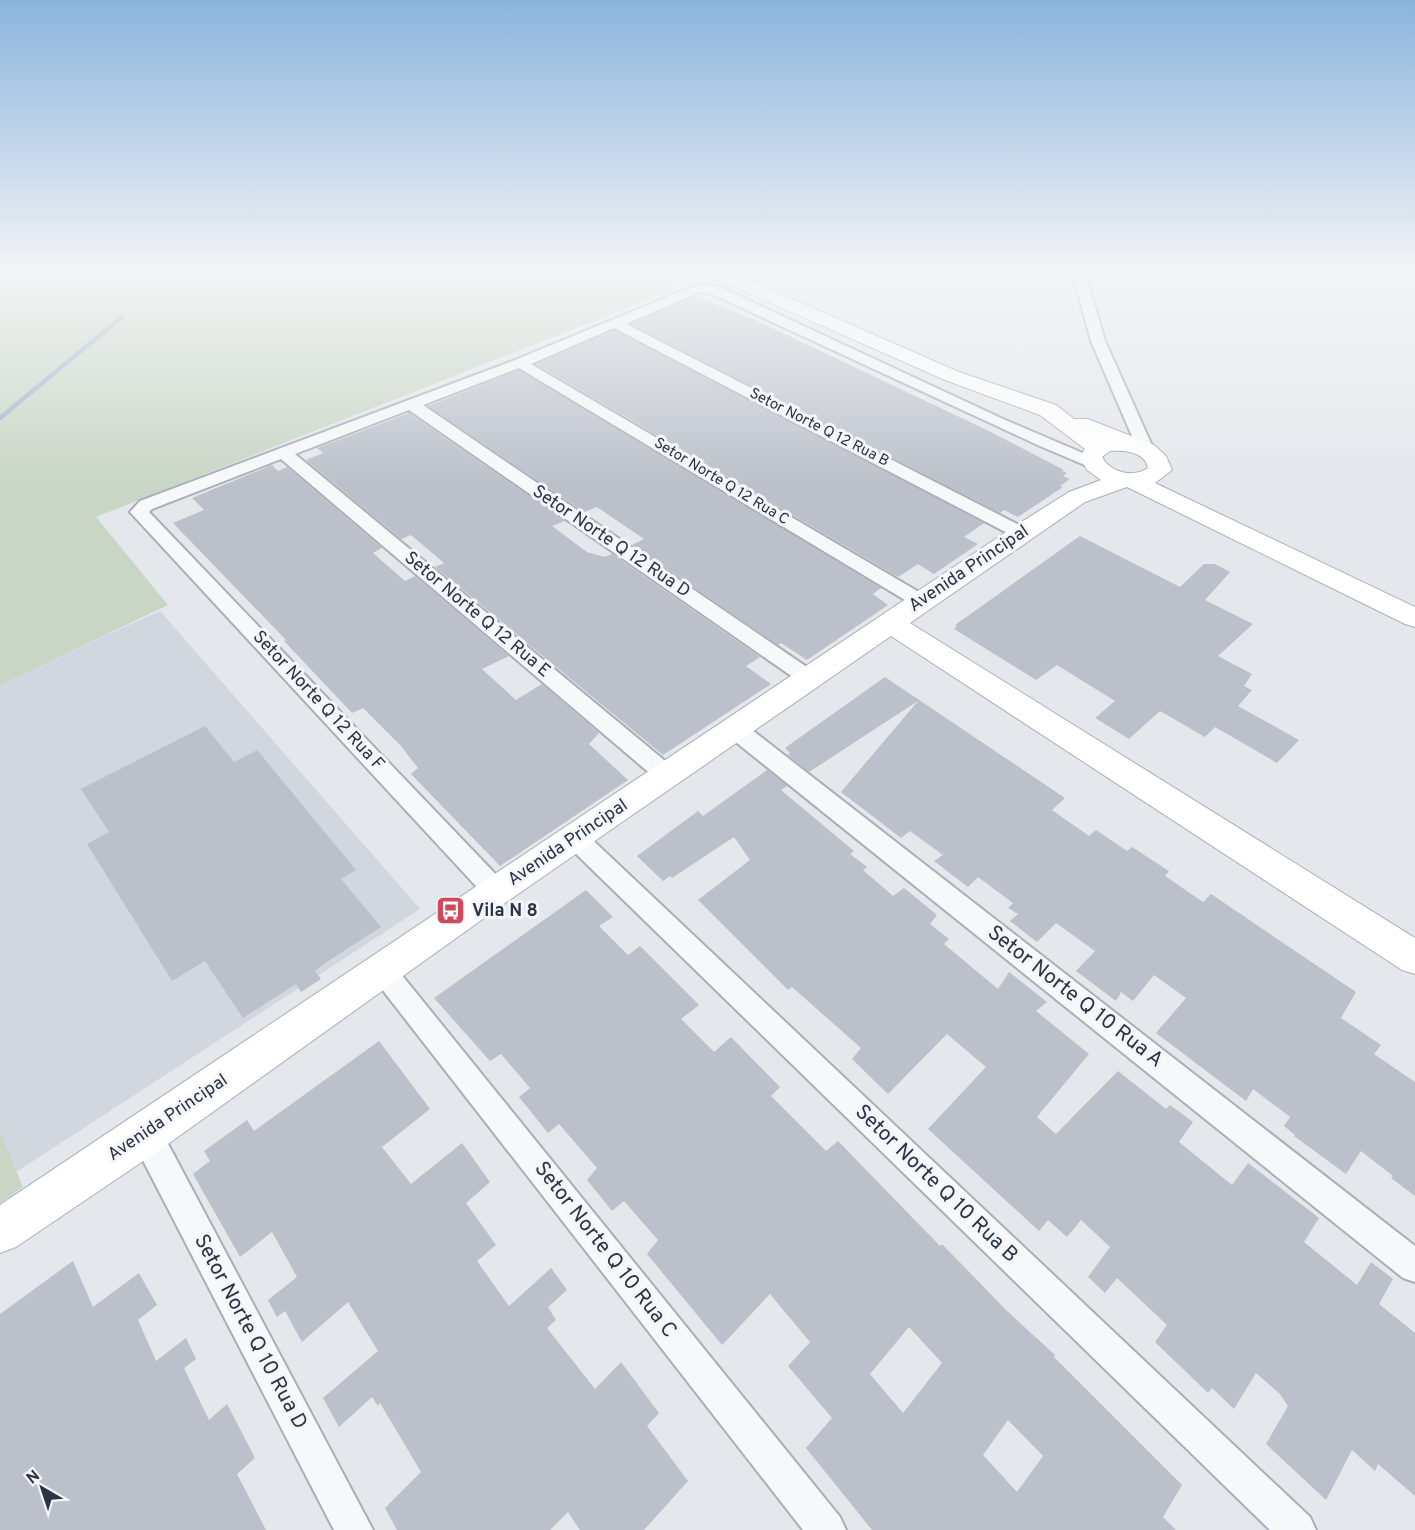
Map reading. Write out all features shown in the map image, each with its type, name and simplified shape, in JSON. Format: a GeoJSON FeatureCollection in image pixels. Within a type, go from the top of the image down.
{"type":"FeatureCollection","features":[{"type":"Feature","properties":{"kind":"street"},"geometry":{"type":"LineString","coordinates":[[285,454],[571,342]]}},
{"type":"Feature","properties":{"kind":"street","name":"Setor Norte Q 12 Rua B"},"geometry":{"type":"LineString","coordinates":[[652,342],[1021,533]]}},
{"type":"Feature","properties":{"kind":"street"},"geometry":{"type":"LineString","coordinates":[[832,342],[1031,438],[1097,458]]}},
{"type":"Feature","properties":{"kind":"street"},"geometry":{"type":"LineString","coordinates":[[869,342],[952,376],[1048,410],[1155,456],[1160,464],[1160,470],[1278,554]]}},
{"type":"Feature","properties":{"kind":"street"},"geometry":{"type":"LineString","coordinates":[[1099,342],[1138,448]]}},
{"type":"Feature","properties":{"kind":"street","name":"Setor Norte Q 12 Rua C"},"geometry":{"type":"LineString","coordinates":[[520,363],[922,602]]}},
{"type":"Feature","properties":{"kind":"street","name":"Setor Norte Q 12 Rua D"},"geometry":{"type":"LineString","coordinates":[[412,405],[810,678]]}},
{"type":"Feature","properties":{"kind":"street"},"geometry":{"type":"LineString","coordinates":[[1048,410],[1097,458],[1128,480],[1415,618]]}},
{"type":"Feature","properties":{"kind":"street"},"geometry":{"type":"LineString","coordinates":[[1097,458],[1107,444],[1138,448]]}},
{"type":"Feature","properties":{"kind":"street","name":"Setor Norte Q 12 Rua F"},"geometry":{"type":"LineString","coordinates":[[285,454],[146,505],[139,512],[496,891]]}},
{"type":"Feature","properties":{"kind":"street","name":"Setor Norte Q 12 Rua E"},"geometry":{"type":"LineString","coordinates":[[285,454],[668,776]]}},
{"type":"Feature","properties":{"kind":"street","name":"Avenida Principal"},"geometry":{"type":"LineString","coordinates":[[1077,497],[1097,458]]}},
{"type":"Feature","properties":{"kind":"street","name":"Avenida Principal"},"geometry":{"type":"LineString","coordinates":[[0,1231],[146,1134],[384,971],[496,891],[668,776],[1021,533],[1077,497],[1128,480],[1144,480],[1155,476],[1160,470]]}},
{"type":"Feature","properties":{"kind":"street"},"geometry":{"type":"LineString","coordinates":[[890,623],[1415,958]]}},
{"type":"Feature","properties":{"kind":"street","name":"Setor Norte Q 10 Rua A"},"geometry":{"type":"LineString","coordinates":[[735,729],[1415,1266]]}},
{"type":"Feature","properties":{"kind":"street","name":"Setor Norte Q 10 Rua B"},"geometry":{"type":"LineString","coordinates":[[575,838],[1297,1530]]}},
{"type":"Feature","properties":{"kind":"street","name":"Setor Norte Q 10 Rua C"},"geometry":{"type":"LineString","coordinates":[[384,971],[827,1530]]}},
{"type":"Feature","properties":{"kind":"street","name":"Setor Norte Q 10 Rua D"},"geometry":{"type":"LineString","coordinates":[[146,1134],[354,1530]]}},
{"type":"Feature","properties":{"kind":"shaded area"},"geometry":{"type":"Polygon","coordinates":[[[160,611],[420,909],[4,1180],[0,1170],[0,683],[160,611]]]}},
{"type":"Feature","properties":{"kind":"green space"},"geometry":{"type":"Polygon","coordinates":[[[0,342],[539,342],[96,517],[168,605],[0,685],[0,342]]]}},
{"type":"Feature","properties":{"kind":"green space"},"geometry":{"type":"Polygon","coordinates":[[[0,1132],[23,1187],[0,1203],[0,1132]]]}},
{"type":"Feature","properties":{"kind":"building"},"geometry":{"type":"Polygon","coordinates":[[[586,342],[638,342],[984,523],[964,537],[978,544],[934,574],[918,564],[898,577],[536,364],[586,342]]]}},
{"type":"Feature","properties":{"kind":"building"},"geometry":{"type":"Polygon","coordinates":[[[667,342],[802,342],[989,431],[1067,473],[1063,476],[1070,479],[1060,486],[1063,487],[1018,517],[1004,510],[1000,513],[667,342]]]}},
{"type":"Feature","properties":{"kind":"building"},"geometry":{"type":"Polygon","coordinates":[[[519,370],[881,588],[873,594],[888,605],[807,660],[781,643],[778,645],[632,545],[644,539],[597,507],[584,512],[428,406],[519,370]]]}},
{"type":"Feature","properties":{"kind":"building"},"geometry":{"type":"Polygon","coordinates":[[[409,413],[565,521],[552,526],[587,552],[605,557],[612,554],[760,657],[746,666],[771,684],[663,755],[435,567],[444,563],[411,535],[401,539],[306,460],[323,453],[317,448],[409,413]]]}},
{"type":"Feature","properties":{"kind":"building"},"geometry":{"type":"Polygon","coordinates":[[[272,465],[278,471],[287,467],[382,548],[373,553],[405,581],[415,576],[509,656],[482,669],[516,700],[542,684],[599,733],[589,744],[628,780],[500,866],[411,774],[418,768],[401,746],[363,708],[352,713],[284,641],[286,640],[173,523],[204,510],[192,498],[272,465]]]}},
{"type":"Feature","properties":{"kind":"building"},"geometry":{"type":"Polygon","coordinates":[[[1080,536],[1180,587],[1204,564],[1215,564],[1230,572],[1205,600],[1253,624],[1218,656],[1252,674],[1244,686],[1252,690],[1238,706],[1299,740],[1277,763],[1215,727],[1205,737],[1160,711],[1129,739],[1095,718],[1115,701],[1057,665],[1036,680],[954,629],[957,626],[955,625],[1080,536]]]}},
{"type":"Feature","properties":{"kind":"building"},"geometry":{"type":"Polygon","coordinates":[[[885,677],[1065,798],[1052,810],[1089,836],[1096,830],[1127,851],[1132,847],[1169,871],[1165,876],[1203,902],[1211,894],[1356,992],[1341,1018],[1381,1045],[1374,1054],[1415,1082],[1415,1196],[1361,1151],[1346,1174],[1294,1136],[1284,1126],[1290,1117],[1253,1089],[1246,1101],[1156,1033],[1186,998],[1154,975],[1133,1001],[1121,992],[1116,1001],[1076,971],[1095,951],[1056,923],[1037,942],[1010,921],[1018,914],[1008,908],[1013,903],[978,877],[968,887],[934,861],[943,855],[910,831],[901,838],[841,792],[918,701],[809,772],[788,755],[790,753],[785,748],[885,677]]]}},
{"type":"Feature","properties":{"kind":"building"},"geometry":{"type":"Polygon","coordinates":[[[205,726],[234,762],[257,750],[356,870],[341,879],[381,927],[315,971],[321,979],[301,992],[296,984],[243,1018],[205,961],[172,981],[87,844],[109,832],[81,789],[205,726]]]}},
{"type":"Feature","properties":{"kind":"building"},"geometry":{"type":"Polygon","coordinates":[[[767,770],[787,786],[781,790],[854,851],[850,854],[867,867],[863,870],[893,896],[904,888],[937,915],[930,924],[949,939],[944,944],[998,989],[1009,972],[1047,1002],[1036,1011],[1089,1054],[1037,1117],[1056,1134],[1118,1071],[1166,1109],[1170,1105],[1193,1122],[1179,1142],[1232,1185],[1248,1163],[1319,1218],[1304,1242],[1357,1285],[1371,1262],[1393,1279],[1379,1304],[1415,1333],[1415,1496],[1378,1464],[1375,1471],[1352,1450],[1326,1500],[1266,1444],[1288,1406],[1280,1394],[1256,1373],[1234,1409],[1212,1388],[1208,1393],[1155,1342],[1167,1325],[1117,1278],[1105,1293],[1088,1277],[1110,1247],[1081,1220],[1067,1237],[1048,1220],[1039,1231],[928,1129],[986,1067],[947,1034],[888,1094],[852,1059],[861,1048],[792,987],[788,990],[698,900],[750,860],[734,837],[672,878],[670,876],[663,881],[637,856],[698,811],[703,816],[767,770]]]}},
{"type":"Feature","properties":{"kind":"building"},"geometry":{"type":"Polygon","coordinates":[[[586,890],[613,917],[599,926],[628,955],[640,946],[699,1005],[681,1019],[714,1052],[731,1037],[780,1087],[771,1096],[826,1151],[838,1141],[940,1246],[942,1244],[1006,1310],[1055,1355],[1054,1357],[1182,1485],[1163,1517],[1176,1530],[872,1530],[806,1448],[832,1418],[788,1366],[810,1342],[770,1294],[722,1345],[647,1254],[658,1240],[624,1201],[612,1211],[587,1180],[597,1168],[559,1124],[548,1133],[519,1097],[530,1088],[501,1054],[490,1061],[434,998],[586,890]],[[909,1327],[870,1374],[903,1413],[942,1363],[909,1327]],[[1008,1420],[983,1455],[1017,1492],[1043,1456],[1008,1420]]]}},
{"type":"Feature","properties":{"kind":"building"},"geometry":{"type":"Polygon","coordinates":[[[379,1041],[430,1109],[382,1147],[411,1184],[462,1143],[490,1182],[466,1203],[496,1245],[477,1261],[509,1306],[551,1268],[567,1290],[548,1307],[556,1320],[547,1328],[595,1389],[621,1362],[659,1413],[647,1426],[688,1481],[644,1530],[580,1530],[568,1512],[550,1530],[397,1530],[385,1508],[421,1472],[380,1403],[378,1406],[372,1397],[339,1427],[323,1398],[378,1351],[348,1302],[302,1342],[285,1311],[277,1317],[268,1300],[297,1277],[272,1232],[240,1257],[193,1174],[210,1161],[204,1151],[247,1120],[254,1131],[379,1041]]]}},
{"type":"Feature","properties":{"kind":"building"},"geometry":{"type":"Polygon","coordinates":[[[73,1261],[93,1307],[139,1273],[157,1305],[138,1320],[156,1361],[186,1338],[196,1359],[184,1368],[209,1420],[227,1404],[255,1458],[237,1474],[266,1530],[0,1530],[0,1314],[73,1261]]]}},
{"type":"Feature","properties":{"kind":"waterway"},"geometry":{"type":"LineString","coordinates":[[0,418],[91,342]]}},
{"type":"Feature","properties":{"kind":"place","name":"Vila N 8"},"geometry":{"type":"Point","coordinates":[451,911]}}]}
